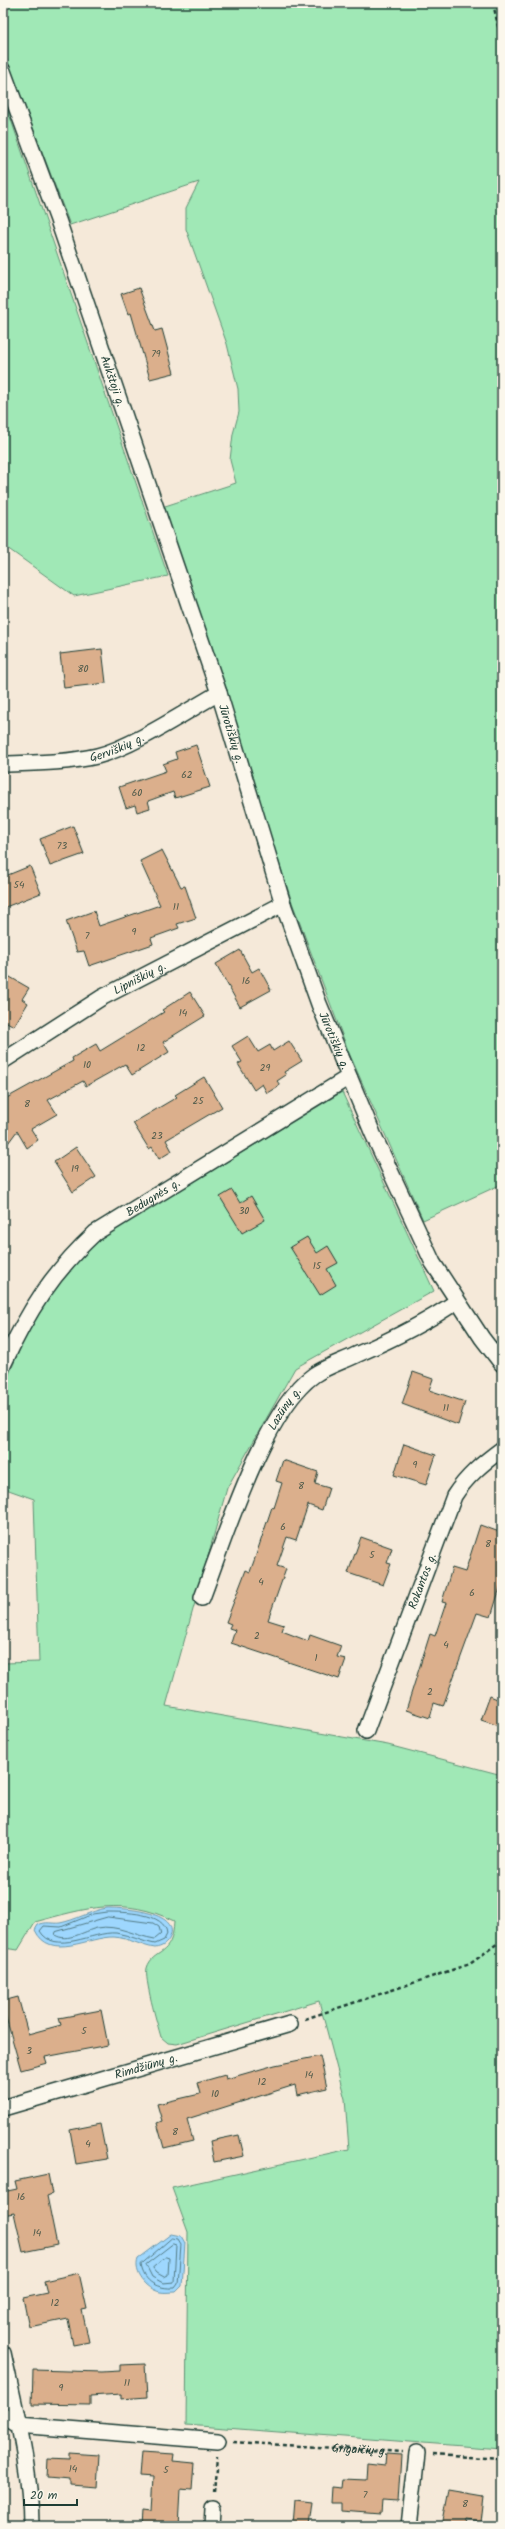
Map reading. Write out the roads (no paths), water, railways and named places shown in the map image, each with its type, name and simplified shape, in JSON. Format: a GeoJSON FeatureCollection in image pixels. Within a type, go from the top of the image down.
{"type":"FeatureCollection","features":[{"type":"Feature","properties":{"kind":"street","name":"Aukštoji g."},"geometry":{"type":"LineString","coordinates":[[3,71],[58,220],[219,693]]}},
{"type":"Feature","properties":{"kind":"street","name":"Gerviškių g."},"geometry":{"type":"LineString","coordinates":[[3,764],[70,761],[98,756],[132,741],[219,693]]}},
{"type":"Feature","properties":{"kind":"street","name":"Jūrotiškių g."},"geometry":{"type":"LineString","coordinates":[[219,693],[283,904],[319,1004],[349,1077],[412,1221],[433,1263],[457,1301],[502,1364]]}},
{"type":"Feature","properties":{"kind":"street","name":"Lipniškių g."},"geometry":{"type":"LineString","coordinates":[[3,1061],[101,998],[283,904]]}},
{"type":"Feature","properties":{"kind":"street","name":"Bedugnės g."},"geometry":{"type":"LineString","coordinates":[[3,1365],[19,1330],[43,1291],[67,1259],[95,1233],[349,1077]]}},
{"type":"Feature","properties":{"kind":"street","name":"Lazūnų g."},"geometry":{"type":"LineString","coordinates":[[202,1598],[245,1486],[267,1438],[299,1389],[315,1374],[402,1335],[437,1315],[457,1301]]}},
{"type":"Feature","properties":{"kind":"street","name":"Rokantos g."},"geometry":{"type":"LineString","coordinates":[[366,1731],[454,1496],[475,1470],[502,1449]]}},
{"type":"Feature","properties":{"kind":"street","name":"Rimdžiūnų g."},"geometry":{"type":"LineString","coordinates":[[3,2108],[290,2024]]}},
{"type":"Feature","properties":{"kind":"street"},"geometry":{"type":"LineString","coordinates":[[3,2353],[18,2425],[31,2502],[31,2526]]}},
{"type":"Feature","properties":{"kind":"street"},"geometry":{"type":"LineString","coordinates":[[3,2416],[18,2425],[218,2440]]}},
{"type":"Feature","properties":{"kind":"street"},"geometry":{"type":"LineString","coordinates":[[409,2526],[417,2453]]}},
{"type":"Feature","properties":{"kind":"street"},"geometry":{"type":"LineString","coordinates":[[212,2526],[213,2509]]}},
{"type":"Feature","properties":{"kind":"water"},"geometry":{"type":"Polygon","coordinates":[[[107,1908],[136,1910],[159,1916],[167,1922],[171,1928],[170,1937],[164,1945],[155,1948],[114,1937],[60,1946],[50,1944],[42,1939],[35,1930],[38,1925],[41,1924],[66,1922],[107,1908]]]}},
{"type":"Feature","properties":{"kind":"water"},"geometry":{"type":"Polygon","coordinates":[[[171,2234],[181,2236],[185,2243],[182,2286],[176,2292],[160,2292],[150,2288],[142,2280],[139,2275],[137,2264],[138,2259],[171,2234]]]}}]}
